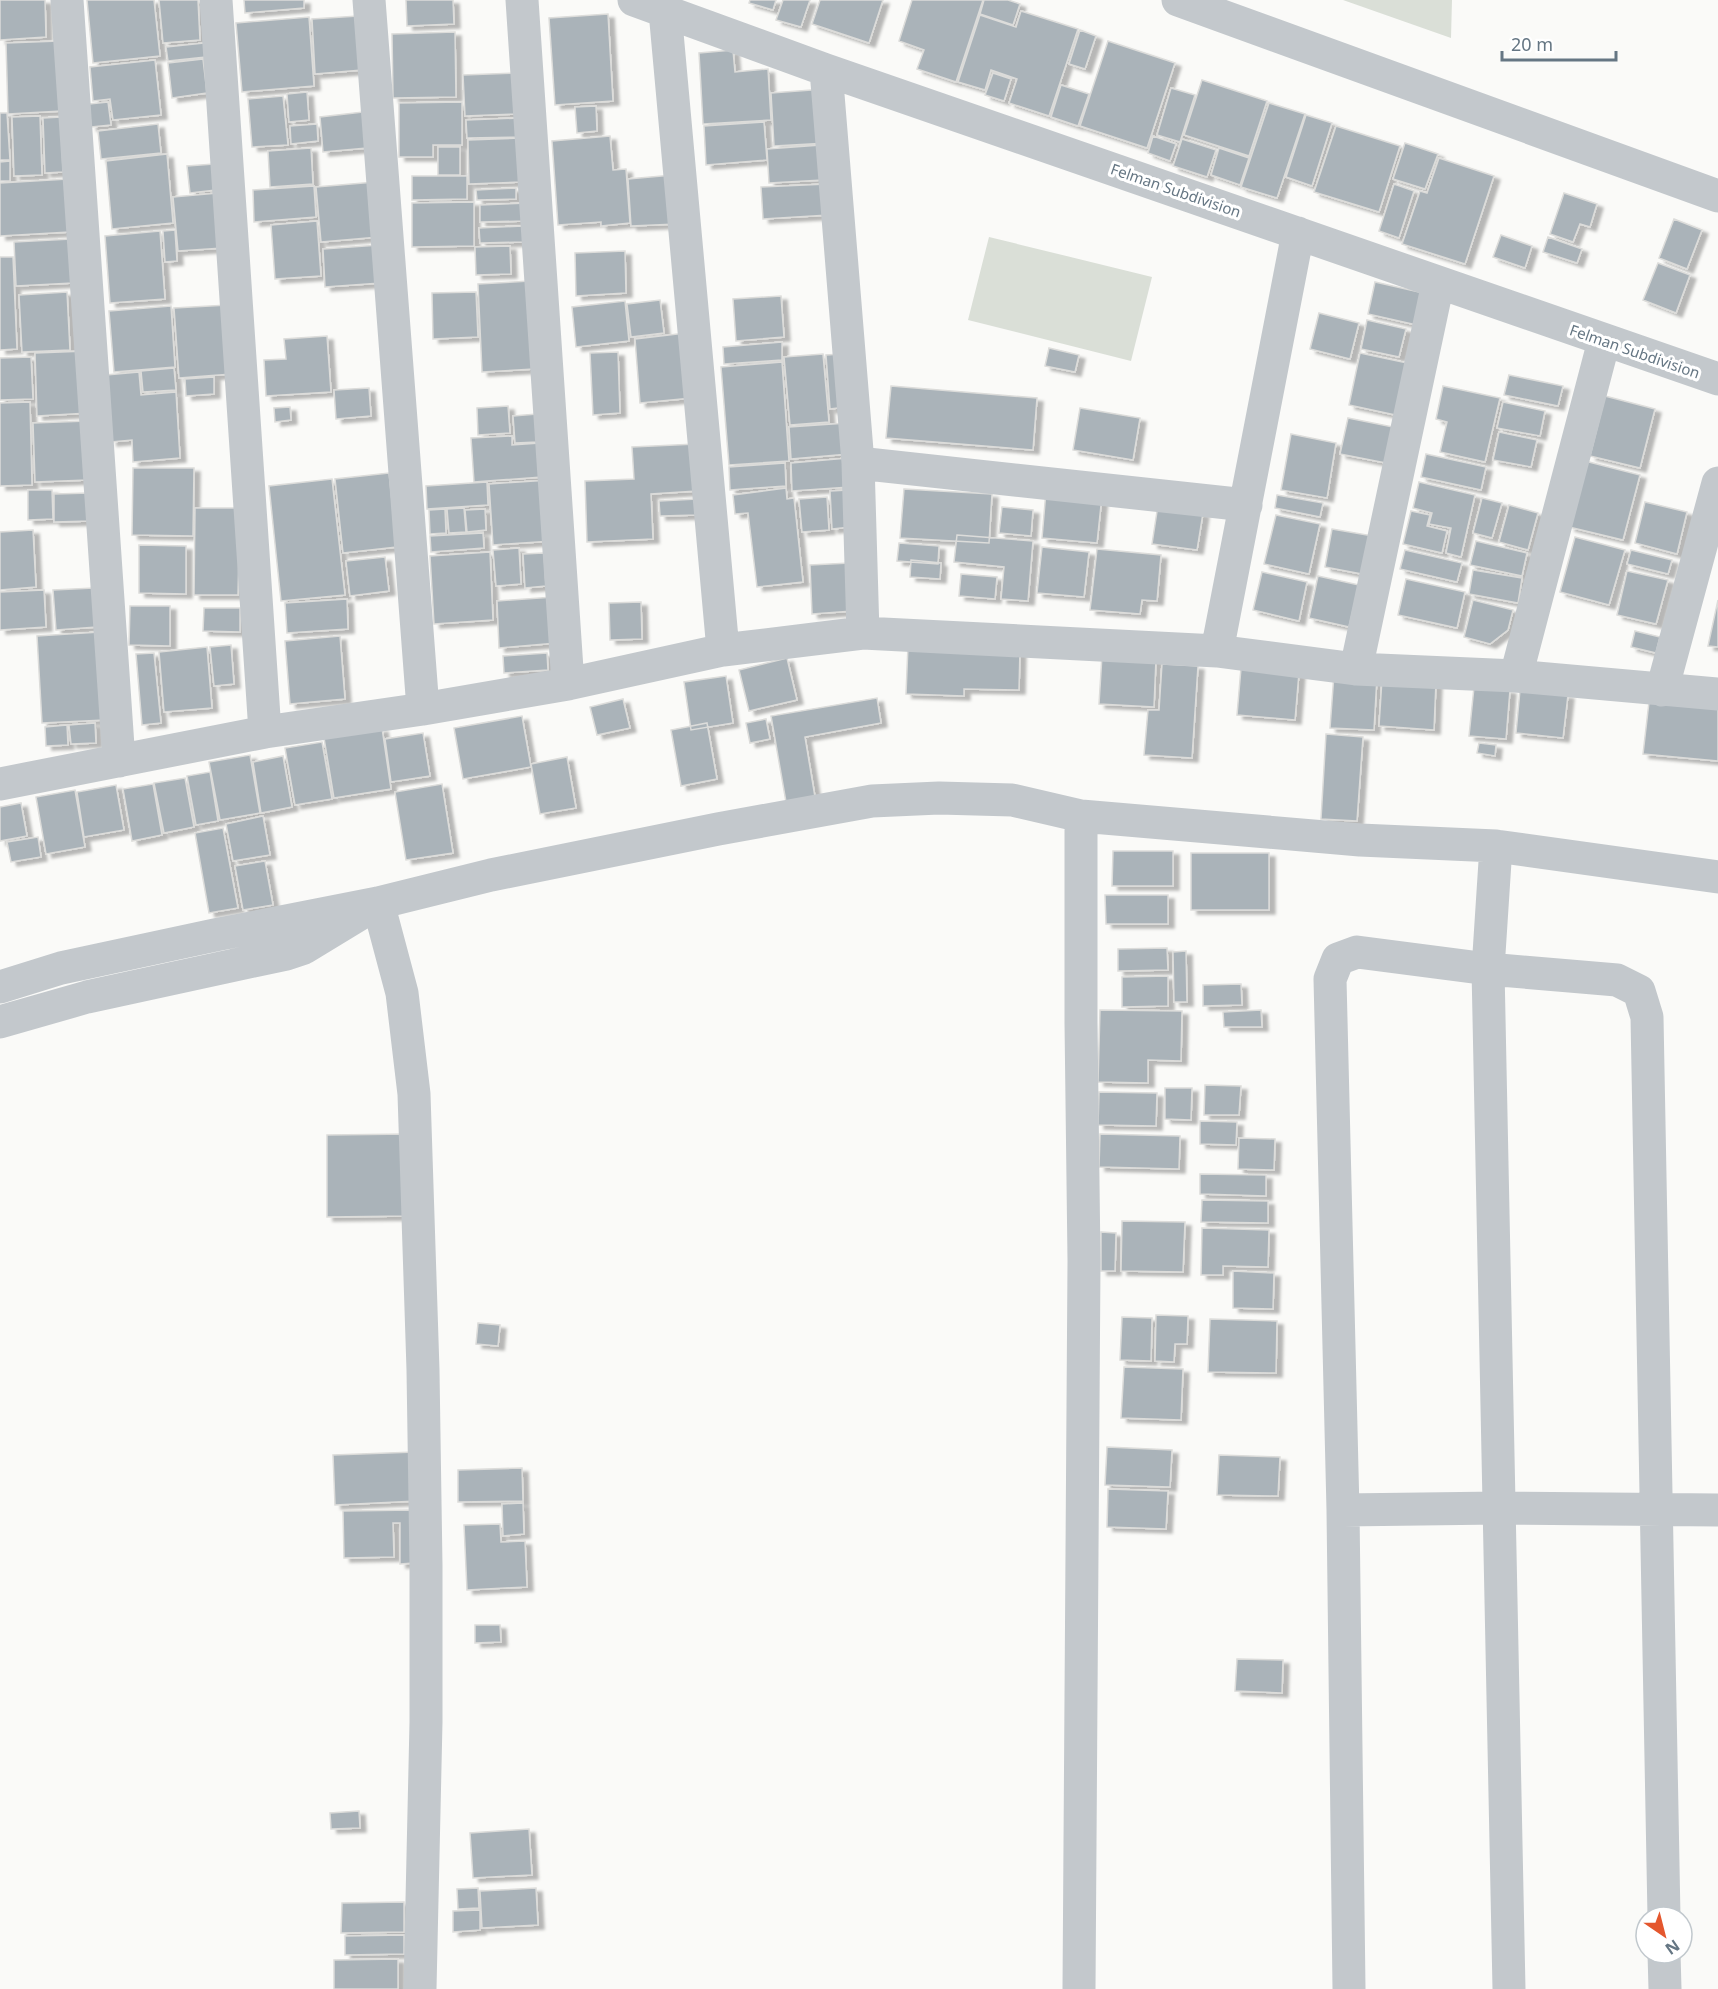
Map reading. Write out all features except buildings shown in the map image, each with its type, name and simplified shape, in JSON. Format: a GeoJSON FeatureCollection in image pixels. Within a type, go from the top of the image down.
{"type":"FeatureCollection","features":[{"type":"Feature","properties":{"kind":"street"},"geometry":{"type":"LineString","coordinates":[[67,0],[119,761]]}},
{"type":"Feature","properties":{"kind":"street"},"geometry":{"type":"LineString","coordinates":[[216,0],[265,732]]}},
{"type":"Feature","properties":{"kind":"street"},"geometry":{"type":"LineString","coordinates":[[369,0],[423,709]]}},
{"type":"Feature","properties":{"kind":"street"},"geometry":{"type":"LineString","coordinates":[[522,0],[568,684]]}},
{"type":"Feature","properties":{"kind":"street","name":"Felman Subdivision"},"geometry":{"type":"LineString","coordinates":[[634,0],[826,70],[1718,379]]}},
{"type":"Feature","properties":{"kind":"street"},"geometry":{"type":"LineString","coordinates":[[1178,0],[1718,196]]}},
{"type":"Feature","properties":{"kind":"street"},"geometry":{"type":"LineString","coordinates":[[665,11],[723,650]]}},
{"type":"Feature","properties":{"kind":"street"},"geometry":{"type":"LineString","coordinates":[[826,70],[858,463],[863,633]]}},
{"type":"Feature","properties":{"kind":"street"},"geometry":{"type":"LineString","coordinates":[[1217,651],[1298,233]]}},
{"type":"Feature","properties":{"kind":"street"},"geometry":{"type":"LineString","coordinates":[[1356,669],[1438,283]]}},
{"type":"Feature","properties":{"kind":"street"},"geometry":{"type":"LineString","coordinates":[[1516,676],[1604,341]]}},
{"type":"Feature","properties":{"kind":"street"},"geometry":{"type":"LineString","coordinates":[[858,463],[1246,505]]}},
{"type":"Feature","properties":{"kind":"street"},"geometry":{"type":"LineString","coordinates":[[1662,690],[1718,483]]}},
{"type":"Feature","properties":{"kind":"street"},"geometry":{"type":"LineString","coordinates":[[0,784],[265,732],[423,709],[568,684],[723,650],[863,633],[1217,651],[1356,669],[1516,676],[1718,694]]}},
{"type":"Feature","properties":{"kind":"street"},"geometry":{"type":"LineString","coordinates":[[0,987],[61,968],[378,903],[502,872],[872,801],[939,798],[1012,800],[1081,816],[1360,840],[1496,846],[1718,877]]}},
{"type":"Feature","properties":{"kind":"street"},"geometry":{"type":"LineString","coordinates":[[1079,1989],[1083,1273],[1081,816]]}},
{"type":"Feature","properties":{"kind":"street"},"geometry":{"type":"LineString","coordinates":[[1496,846],[1488,969],[1509,1989]]}},
{"type":"Feature","properties":{"kind":"street"},"geometry":{"type":"LineString","coordinates":[[0,1022],[87,997],[286,954],[312,944],[378,903]]}},
{"type":"Feature","properties":{"kind":"street"},"geometry":{"type":"LineString","coordinates":[[378,903],[402,993],[414,1094],[423,1370],[426,1577],[426,1733],[420,1989]]}},
{"type":"Feature","properties":{"kind":"street"},"geometry":{"type":"LineString","coordinates":[[1349,1989],[1342,1510],[1330,979],[1338,959],[1357,952],[1488,969],[1617,980],[1639,991],[1647,1017],[1664,1905]]}},
{"type":"Feature","properties":{"kind":"street"},"geometry":{"type":"LineString","coordinates":[[1342,1510],[1499,1508],[1718,1510]]}},
{"type":"Feature","properties":{"kind":"street"},"geometry":{"type":"LineString","coordinates":[[1664,1965],[1665,1989]]}},
{"type":"Feature","properties":{"kind":"shaded area"},"geometry":{"type":"Polygon","coordinates":[[[1343,0],[1452,0],[1451,38],[1343,0]]]}},
{"type":"Feature","properties":{"kind":"shaded area"},"geometry":{"type":"Polygon","coordinates":[[[989,237],[1152,277],[1131,361],[968,320],[989,237]]]}}]}
